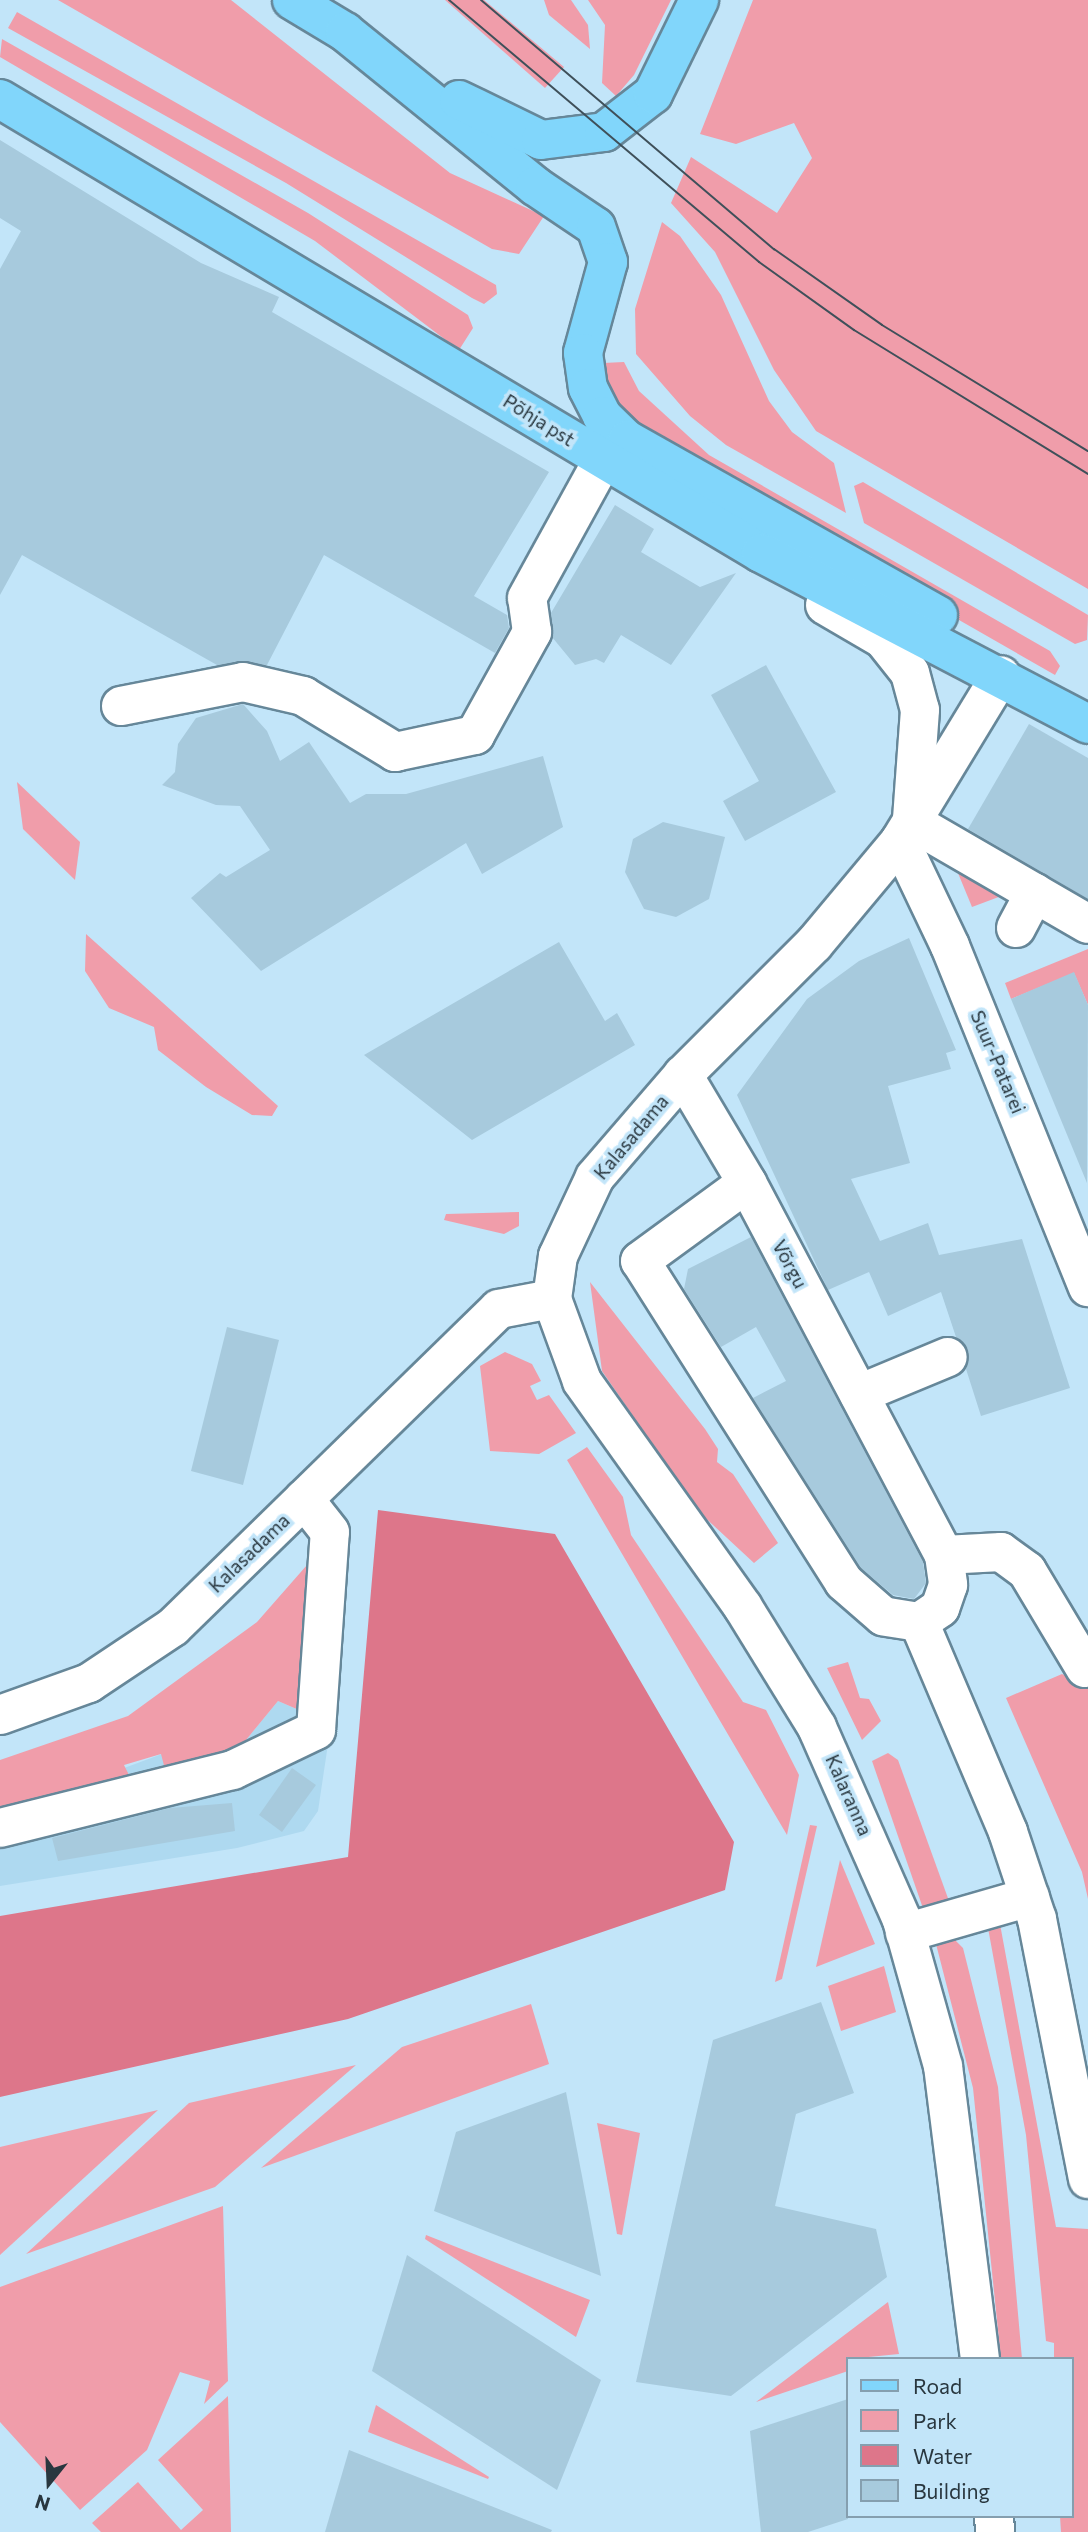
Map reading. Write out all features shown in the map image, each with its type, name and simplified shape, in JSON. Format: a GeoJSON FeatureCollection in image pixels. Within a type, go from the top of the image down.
{"type":"FeatureCollection","features":[{"type":"Feature","properties":{"kind":"main road"},"geometry":{"type":"LineString","coordinates":[[292,0],[345,32],[420,94],[596,227],[608,262],[583,353],[588,388],[602,416],[627,440],[993,645],[1001,675]]}},
{"type":"Feature","properties":{"kind":"main road"},"geometry":{"type":"LineString","coordinates":[[324,0],[345,32]]}},
{"type":"Feature","properties":{"kind":"main road"},"geometry":{"type":"LineString","coordinates":[[420,94],[450,95],[514,132],[565,142],[604,132],[653,94],[699,0]]}},
{"type":"Feature","properties":{"kind":"main road","name":"Põhja pst"},"geometry":{"type":"LineString","coordinates":[[0,99],[761,552],[1001,675],[1088,724]]}},
{"type":"Feature","properties":{"kind":"street"},"geometry":{"type":"LineString","coordinates":[[121,706],[243,682],[303,696],[395,752],[475,735],[532,632],[527,598],[603,460]]}},
{"type":"Feature","properties":{"kind":"street"},"geometry":{"type":"LineString","coordinates":[[761,552],[810,596],[883,639],[910,673],[920,710],[906,831],[1035,893],[1088,924]]}},
{"type":"Feature","properties":{"kind":"street","name":"Kalasadama"},"geometry":{"type":"LineString","coordinates":[[0,1715],[89,1683],[173,1627],[499,1309],[552,1299],[558,1256],[595,1177],[683,1075],[814,944],[906,831],[1001,675]]}},
{"type":"Feature","properties":{"kind":"street","name":"Suur-Patarei"},"geometry":{"type":"LineString","coordinates":[[906,831],[1088,1287]]}},
{"type":"Feature","properties":{"kind":"street"},"geometry":{"type":"LineString","coordinates":[[1016,928],[1035,893]]}},
{"type":"Feature","properties":{"kind":"street","name":"Võrgu"},"geometry":{"type":"LineString","coordinates":[[683,1075],[747,1183],[944,1555]]}},
{"type":"Feature","properties":{"kind":"street"},"geometry":{"type":"LineString","coordinates":[[747,1183],[640,1261],[844,1582],[883,1616],[919,1622],[940,1608],[948,1585],[944,1555],[1000,1552],[1027,1571],[1085,1668]]}},
{"type":"Feature","properties":{"kind":"street","name":"Kalaranna"},"geometry":{"type":"LineString","coordinates":[[552,1299],[582,1381],[743,1606],[817,1727],[905,1933],[943,2066],[979,2357]]}},
{"type":"Feature","properties":{"kind":"street"},"geometry":{"type":"LineString","coordinates":[[859,1394],[948,1357]]}},
{"type":"Feature","properties":{"kind":"street"},"geometry":{"type":"LineString","coordinates":[[0,1828],[233,1770],[316,1730],[330,1532],[304,1499]]}},
{"type":"Feature","properties":{"kind":"street"},"geometry":{"type":"LineString","coordinates":[[919,1622],[1030,1898],[1088,2179]]}},
{"type":"Feature","properties":{"kind":"street"},"geometry":{"type":"LineString","coordinates":[[905,1933],[1030,1898]]}},
{"type":"Feature","properties":{"kind":"shaded area"},"geometry":{"type":"Polygon","coordinates":[[[278,1701],[331,1724],[318,1811],[304,1831],[237,1848],[0,1886],[0,1814],[162,1754],[228,1762],[278,1701]]]}},
{"type":"Feature","properties":{"kind":"green space"},"geometry":{"type":"Polygon","coordinates":[[[58,0],[231,0],[450,173],[544,216],[519,254],[492,249],[58,0]]]}},
{"type":"Feature","properties":{"kind":"green space"},"geometry":{"type":"Polygon","coordinates":[[[445,0],[484,0],[564,67],[545,88],[445,0]]]}},
{"type":"Feature","properties":{"kind":"green space"},"geometry":{"type":"Polygon","coordinates":[[[544,0],[571,0],[588,25],[590,49],[549,15],[544,0]]]}},
{"type":"Feature","properties":{"kind":"green space"},"geometry":{"type":"Polygon","coordinates":[[[588,0],[671,0],[634,75],[616,96],[602,83],[605,25],[588,0]]]}},
{"type":"Feature","properties":{"kind":"green space"},"geometry":{"type":"Polygon","coordinates":[[[753,0],[1088,0],[1088,589],[816,431],[774,370],[715,252],[671,203],[691,157],[777,213],[812,158],[794,123],[736,144],[700,134],[753,0]]]}},
{"type":"Feature","properties":{"kind":"green space"},"geometry":{"type":"Polygon","coordinates":[[[17,12],[496,285],[497,294],[484,304],[472,298],[286,183],[8,28],[17,12]]]}},
{"type":"Feature","properties":{"kind":"green space"},"geometry":{"type":"Polygon","coordinates":[[[2,39],[308,213],[468,315],[473,328],[459,350],[315,241],[0,57],[2,39]]]}},
{"type":"Feature","properties":{"kind":"green space"},"geometry":{"type":"Polygon","coordinates":[[[662,222],[680,236],[721,295],[769,401],[792,432],[834,463],[846,513],[726,445],[690,416],[636,354],[635,309],[662,222]]]}},
{"type":"Feature","properties":{"kind":"green space"},"geometry":{"type":"Polygon","coordinates":[[[624,362],[639,391],[709,455],[1050,651],[1060,666],[1055,675],[655,446],[632,428],[609,391],[603,363],[624,362]]]}},
{"type":"Feature","properties":{"kind":"green space"},"geometry":{"type":"Polygon","coordinates":[[[863,482],[1088,615],[1087,640],[1075,644],[864,523],[854,486],[863,482]]]}},
{"type":"Feature","properties":{"kind":"green space"},"geometry":{"type":"Polygon","coordinates":[[[17,782],[80,842],[75,880],[23,829],[17,782]]]}},
{"type":"Feature","properties":{"kind":"green space"},"geometry":{"type":"Polygon","coordinates":[[[953,861],[1004,895],[972,907],[953,861]]]}},
{"type":"Feature","properties":{"kind":"green space"},"geometry":{"type":"Polygon","coordinates":[[[86,934],[278,1106],[272,1116],[252,1115],[206,1087],[158,1050],[154,1027],[109,1008],[85,971],[86,934]]]}},
{"type":"Feature","properties":{"kind":"green space"},"geometry":{"type":"Polygon","coordinates":[[[1088,949],[1088,1005],[1074,973],[1011,999],[1005,983],[1088,949]]]}},
{"type":"Feature","properties":{"kind":"green space"},"geometry":{"type":"Polygon","coordinates":[[[519,1212],[519,1226],[504,1234],[444,1220],[446,1214],[519,1212]]]}},
{"type":"Feature","properties":{"kind":"green space"},"geometry":{"type":"Polygon","coordinates":[[[590,1282],[705,1429],[718,1449],[717,1462],[733,1474],[778,1543],[754,1563],[699,1512],[602,1371],[590,1282]]]}},
{"type":"Feature","properties":{"kind":"green space"},"geometry":{"type":"Polygon","coordinates":[[[505,1352],[532,1364],[541,1381],[530,1386],[537,1400],[549,1395],[576,1433],[539,1454],[490,1451],[480,1366],[505,1352]]]}},
{"type":"Feature","properties":{"kind":"green space"},"geometry":{"type":"Polygon","coordinates":[[[587,1447],[623,1497],[631,1535],[743,1702],[766,1710],[799,1775],[787,1835],[567,1460],[587,1447]]]}},
{"type":"Feature","properties":{"kind":"green space"},"geometry":{"type":"Polygon","coordinates":[[[307,1565],[299,1710],[278,1701],[228,1762],[167,1777],[161,1754],[124,1765],[132,1781],[0,1814],[0,1760],[128,1716],[257,1622],[307,1565]]]}},
{"type":"Feature","properties":{"kind":"green space"},"geometry":{"type":"Polygon","coordinates":[[[848,1662],[860,1698],[869,1699],[881,1721],[862,1740],[827,1668],[848,1662]]]}},
{"type":"Feature","properties":{"kind":"green space"},"geometry":{"type":"Polygon","coordinates":[[[1062,1674],[1088,1689],[1088,1899],[1082,1872],[1006,1698],[1062,1674]]]}},
{"type":"Feature","properties":{"kind":"green space"},"geometry":{"type":"Polygon","coordinates":[[[888,1753],[898,1760],[949,1901],[926,1917],[872,1761],[888,1753]]]}},
{"type":"Feature","properties":{"kind":"green space"},"geometry":{"type":"Polygon","coordinates":[[[810,1825],[817,1826],[782,1979],[775,1982],[810,1825]]]}},
{"type":"Feature","properties":{"kind":"green space"},"geometry":{"type":"Polygon","coordinates":[[[840,1860],[875,1944],[816,1967],[840,1860]]]}},
{"type":"Feature","properties":{"kind":"green space"},"geometry":{"type":"Polygon","coordinates":[[[1000,1924],[1056,2227],[1088,2229],[1088,2532],[1061,2532],[1060,2518],[1074,2518],[1074,2357],[1054,2357],[1054,2343],[1046,2341],[1026,2135],[988,1928],[1000,1924]]]}},
{"type":"Feature","properties":{"kind":"green space"},"geometry":{"type":"Polygon","coordinates":[[[954,1939],[963,1948],[998,2087],[1022,2357],[1001,2357],[973,2088],[936,1944],[954,1939]]]}},
{"type":"Feature","properties":{"kind":"green space"},"geometry":{"type":"Polygon","coordinates":[[[884,1966],[896,2012],[841,2031],[828,1986],[884,1966]]]}},
{"type":"Feature","properties":{"kind":"green space"},"geometry":{"type":"Polygon","coordinates":[[[531,2004],[549,2064],[261,2168],[402,2047],[531,2004]]]}},
{"type":"Feature","properties":{"kind":"green space"},"geometry":{"type":"Polygon","coordinates":[[[356,2065],[215,2187],[26,2254],[189,2103],[356,2065]]]}},
{"type":"Feature","properties":{"kind":"green space"},"geometry":{"type":"Polygon","coordinates":[[[158,2110],[0,2255],[0,2147],[158,2110]]]}},
{"type":"Feature","properties":{"kind":"green space"},"geometry":{"type":"Polygon","coordinates":[[[597,2123],[640,2133],[622,2235],[617,2234],[597,2123]]]}},
{"type":"Feature","properties":{"kind":"green space"},"geometry":{"type":"Polygon","coordinates":[[[223,2206],[228,2381],[204,2404],[210,2381],[180,2372],[147,2450],[80,2510],[0,2422],[0,2287],[223,2206]]]}},
{"type":"Feature","properties":{"kind":"green space"},"geometry":{"type":"Polygon","coordinates":[[[426,2235],[590,2300],[576,2337],[425,2239],[426,2235]]]}},
{"type":"Feature","properties":{"kind":"green space"},"geometry":{"type":"Polygon","coordinates":[[[888,2302],[899,2354],[846,2357],[846,2372],[756,2402],[888,2302]]]}},
{"type":"Feature","properties":{"kind":"green space"},"geometry":{"type":"Polygon","coordinates":[[[228,2396],[231,2532],[101,2532],[92,2523],[138,2482],[181,2530],[203,2510],[158,2460],[228,2396]]]}},
{"type":"Feature","properties":{"kind":"green space"},"geometry":{"type":"Polygon","coordinates":[[[376,2405],[489,2477],[488,2479],[368,2432],[376,2405]]]}},
{"type":"Feature","properties":{"kind":"water"},"geometry":{"type":"Polygon","coordinates":[[[378,1510],[555,1534],[734,1842],[725,1890],[348,2019],[0,2097],[0,1916],[348,1857],[378,1510]]]}},
{"type":"Feature","properties":{"kind":"building"},"geometry":{"type":"Polygon","coordinates":[[[0,140],[201,263],[279,297],[272,312],[549,472],[474,596],[507,615],[509,628],[495,653],[324,555],[267,665],[217,665],[22,555],[0,595],[0,269],[21,231],[0,218],[0,140]]]}},
{"type":"Feature","properties":{"kind":"building"},"geometry":{"type":"Polygon","coordinates":[[[615,505],[654,529],[641,552],[700,587],[736,573],[671,665],[621,635],[604,663],[596,659],[575,665],[552,637],[551,613],[615,505]]]}},
{"type":"Feature","properties":{"kind":"building"},"geometry":{"type":"Polygon","coordinates":[[[766,665],[836,792],[745,841],[723,801],[759,781],[711,695],[766,665]]]}},
{"type":"Feature","properties":{"kind":"building"},"geometry":{"type":"Polygon","coordinates":[[[243,704],[267,731],[280,761],[309,742],[350,803],[366,794],[406,794],[543,756],[563,827],[482,874],[466,843],[261,971],[191,898],[220,873],[226,877],[270,850],[240,806],[216,805],[162,785],[175,772],[178,744],[196,718],[243,704]]]}},
{"type":"Feature","properties":{"kind":"building"},"geometry":{"type":"Polygon","coordinates":[[[1029,724],[1088,758],[1088,899],[968,829],[1029,724]]]}},
{"type":"Feature","properties":{"kind":"building"},"geometry":{"type":"Polygon","coordinates":[[[663,822],[725,837],[709,899],[676,917],[644,909],[625,872],[633,839],[663,822]]]}},
{"type":"Feature","properties":{"kind":"building"},"geometry":{"type":"Polygon","coordinates":[[[909,938],[956,1050],[946,1053],[951,1069],[888,1086],[910,1163],[851,1179],[880,1241],[928,1223],[939,1255],[1022,1239],[1070,1388],[981,1416],[966,1369],[968,1349],[956,1337],[941,1292],[888,1316],[869,1272],[828,1290],[737,1095],[807,999],[859,961],[909,938]]]}},
{"type":"Feature","properties":{"kind":"building"},"geometry":{"type":"Polygon","coordinates":[[[559,942],[605,1021],[617,1013],[635,1045],[472,1140],[364,1055],[559,942]]]}},
{"type":"Feature","properties":{"kind":"building"},"geometry":{"type":"Polygon","coordinates":[[[1074,972],[1088,1005],[1087,1183],[1011,999],[1074,972]]]}},
{"type":"Feature","properties":{"kind":"building"},"geometry":{"type":"Polygon","coordinates":[[[751,1237],[923,1562],[926,1583],[914,1599],[893,1595],[861,1568],[753,1398],[786,1381],[756,1327],[721,1347],[684,1289],[688,1269],[751,1237]]]}},
{"type":"Feature","properties":{"kind":"building"},"geometry":{"type":"Polygon","coordinates":[[[227,1327],[279,1340],[243,1485],[191,1471],[227,1327]]]}},
{"type":"Feature","properties":{"kind":"building"},"geometry":{"type":"Polygon","coordinates":[[[292,1768],[316,1785],[282,1832],[259,1815],[292,1768]]]}},
{"type":"Feature","properties":{"kind":"building"},"geometry":{"type":"Polygon","coordinates":[[[232,1803],[235,1831],[58,1861],[52,1838],[170,1808],[232,1803]]]}},
{"type":"Feature","properties":{"kind":"building"},"geometry":{"type":"Polygon","coordinates":[[[821,2002],[854,2093],[796,2114],[775,2206],[876,2229],[887,2277],[731,2396],[636,2382],[713,2040],[821,2002]]]}},
{"type":"Feature","properties":{"kind":"building"},"geometry":{"type":"Polygon","coordinates":[[[566,2092],[601,2276],[434,2211],[456,2132],[566,2092]]]}},
{"type":"Feature","properties":{"kind":"building"},"geometry":{"type":"Polygon","coordinates":[[[407,2255],[601,2380],[557,2490],[372,2371],[407,2255]]]}},
{"type":"Feature","properties":{"kind":"building"},"geometry":{"type":"Polygon","coordinates":[[[846,2400],[848,2519],[808,2532],[761,2532],[750,2431],[846,2400]]]}},
{"type":"Feature","properties":{"kind":"building"},"geometry":{"type":"Polygon","coordinates":[[[349,2450],[552,2530],[325,2532],[349,2450]]]}},
{"type":"Feature","properties":{"kind":"tram line"},"geometry":{"type":"LineString","coordinates":[[449,0],[759,262],[854,330],[1088,474]]}},
{"type":"Feature","properties":{"kind":"tram line"},"geometry":{"type":"LineString","coordinates":[[481,0],[774,249],[882,325],[1088,451]]}}]}
